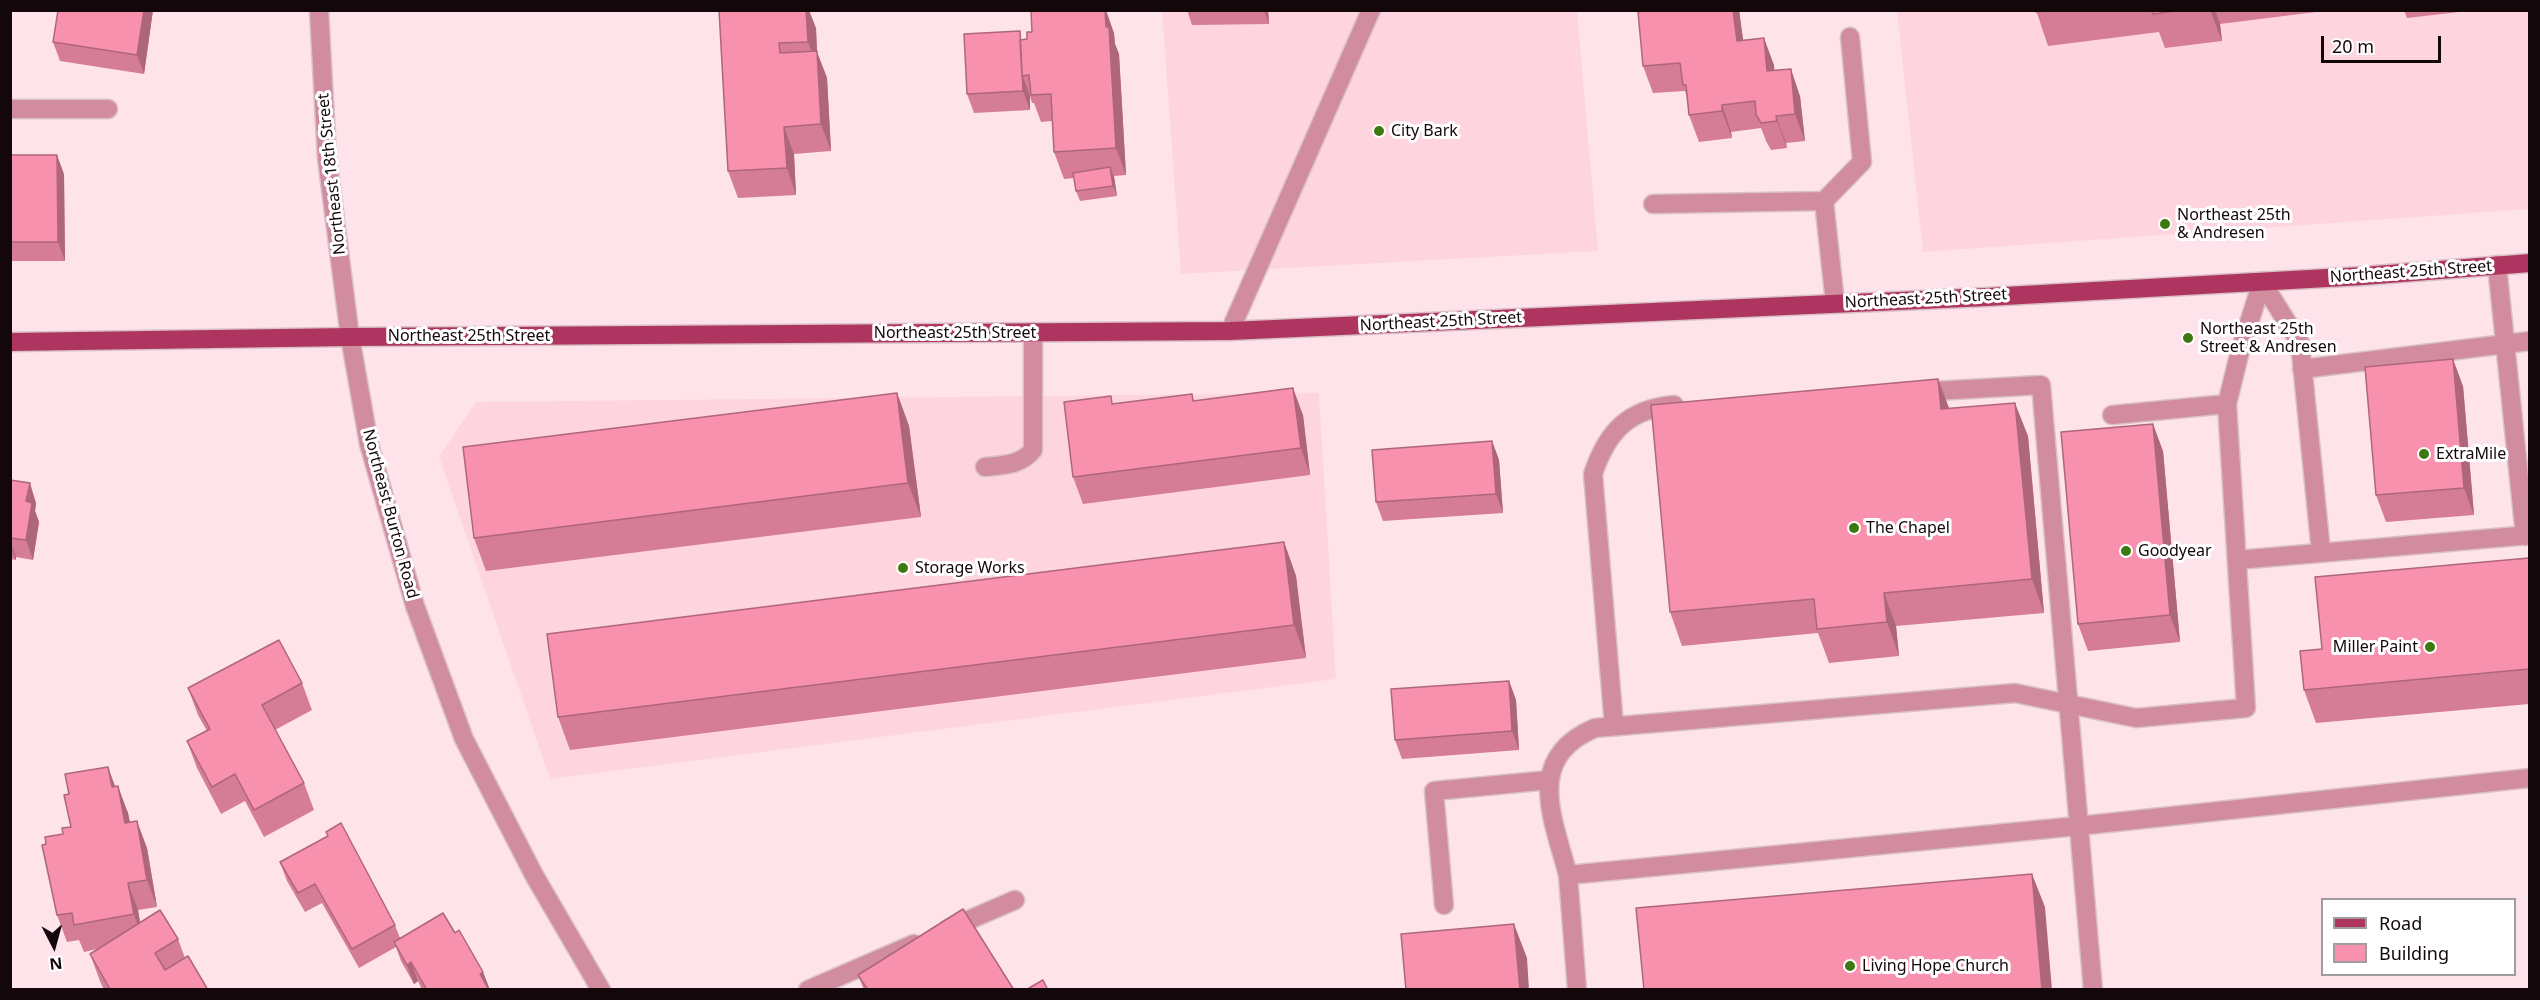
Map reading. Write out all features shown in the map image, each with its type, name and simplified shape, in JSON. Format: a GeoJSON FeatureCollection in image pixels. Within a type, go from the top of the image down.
{"type":"FeatureCollection","features":[{"type":"Feature","properties":{"kind":"main road","name":"Northeast 25th Street"},"geometry":{"type":"LineString","coordinates":[[350,337],[1230,331],[2262,282],[2529,263]]}},
{"type":"Feature","properties":{"kind":"main road"},"geometry":{"type":"LineString","coordinates":[[10,342],[350,337]]}},
{"type":"Feature","properties":{"kind":"street","name":"Northeast 18th Street"},"geometry":{"type":"LineString","coordinates":[[319,10],[327,158],[350,337]]}},
{"type":"Feature","properties":{"kind":"street"},"geometry":{"type":"LineString","coordinates":[[1230,331],[1371,10]]}},
{"type":"Feature","properties":{"kind":"street"},"geometry":{"type":"LineString","coordinates":[[1653,204],[1824,201],[1862,162],[1850,37]]}},
{"type":"Feature","properties":{"kind":"street"},"geometry":{"type":"LineString","coordinates":[[10,110],[108,109]]}},
{"type":"Feature","properties":{"kind":"street"},"geometry":{"type":"LineString","coordinates":[[1824,201],[1835,303]]}},
{"type":"Feature","properties":{"kind":"street"},"geometry":{"type":"LineString","coordinates":[[2237,560],[2527,535],[2497,266]]}},
{"type":"Feature","properties":{"kind":"street"},"geometry":{"type":"LineString","coordinates":[[2262,282],[2300,344],[2321,552]]}},
{"type":"Feature","properties":{"kind":"street"},"geometry":{"type":"LineString","coordinates":[[1577,990],[1568,875],[1549,798],[1548,780],[1554,762],[1564,747],[1578,735],[1595,728],[1614,726],[2015,693],[2136,718],[2246,708],[2227,404],[2240,351],[2262,282]]}},
{"type":"Feature","properties":{"kind":"street"},"geometry":{"type":"LineString","coordinates":[[985,467],[1025,459],[1033,450],[1033,332]]}},
{"type":"Feature","properties":{"kind":"street","name":"Northeast Burton Road"},"geometry":{"type":"LineString","coordinates":[[350,337],[369,444],[411,594],[464,739],[534,875],[601,990]]}},
{"type":"Feature","properties":{"kind":"street"},"geometry":{"type":"LineString","coordinates":[[2302,369],[2529,341]]}},
{"type":"Feature","properties":{"kind":"street"},"geometry":{"type":"LineString","coordinates":[[1902,393],[2041,386],[2093,990]]}},
{"type":"Feature","properties":{"kind":"street"},"geometry":{"type":"LineString","coordinates":[[1614,726],[1593,474],[1600,451],[1614,430],[1634,416],[1657,406],[1693,404]]}},
{"type":"Feature","properties":{"kind":"street"},"geometry":{"type":"LineString","coordinates":[[2112,415],[2227,404]]}},
{"type":"Feature","properties":{"kind":"street"},"geometry":{"type":"LineString","coordinates":[[1568,875],[2078,826],[2529,778]]}},
{"type":"Feature","properties":{"kind":"street"},"geometry":{"type":"LineString","coordinates":[[1444,905],[1434,791],[1548,780]]}},
{"type":"Feature","properties":{"kind":"street"},"geometry":{"type":"LineString","coordinates":[[808,990],[1015,900]]}},
{"type":"Feature","properties":{"kind":"shaded area","name":"City Bark"},"geometry":{"type":"Polygon","coordinates":[[[1162,11],[1577,11],[1598,251],[1181,274],[1162,11]]]}},
{"type":"Feature","properties":{"kind":"shaded area"},"geometry":{"type":"Polygon","coordinates":[[[1897,11],[2529,11],[2529,209],[1923,252],[1897,11]]]}},
{"type":"Feature","properties":{"kind":"shaded area","name":"Storage Works"},"geometry":{"type":"Polygon","coordinates":[[[1319,393],[1336,679],[550,779],[439,457],[476,402],[1319,393]]]}},
{"type":"Feature","properties":{"kind":"building"},"geometry":{"type":"Polygon","coordinates":[[[58,10],[144,10],[137,55],[53,42],[58,10]]]}},
{"type":"Feature","properties":{"kind":"building"},"geometry":{"type":"Polygon","coordinates":[[[719,10],[806,10],[808,42],[779,43],[780,53],[817,51],[821,124],[784,127],[787,168],[728,171],[719,10]]]}},
{"type":"Feature","properties":{"kind":"building"},"geometry":{"type":"Polygon","coordinates":[[[1105,10],[1106,27],[1109,27],[1116,148],[1054,152],[1051,94],[1031,95],[1029,75],[1022,76],[1020,40],[1027,39],[1027,32],[1032,32],[1031,11],[1105,10]]]}},
{"type":"Feature","properties":{"kind":"building"},"geometry":{"type":"Polygon","coordinates":[[[1733,10],[1737,41],[1764,38],[1767,71],[1791,69],[1795,114],[1776,116],[1777,121],[1761,123],[1756,114],[1755,101],[1722,105],[1722,111],[1689,115],[1686,85],[1683,85],[1680,63],[1643,66],[1638,12],[1733,10]]]}},
{"type":"Feature","properties":{"kind":"building"},"geometry":{"type":"Polygon","coordinates":[[[2152,10],[2183,10],[2153,14],[2152,10]]]}},
{"type":"Feature","properties":{"kind":"building"},"geometry":{"type":"Polygon","coordinates":[[[1020,31],[1023,91],[967,94],[964,34],[1020,31]]]}},
{"type":"Feature","properties":{"kind":"building"},"geometry":{"type":"Polygon","coordinates":[[[10,155],[57,155],[58,242],[10,242],[10,155]]]}},
{"type":"Feature","properties":{"kind":"building"},"geometry":{"type":"Polygon","coordinates":[[[1110,167],[1113,186],[1076,191],[1073,173],[1110,167]]]}},
{"type":"Feature","properties":{"kind":"building","name":"ExtraMile"},"geometry":{"type":"Polygon","coordinates":[[[2453,359],[2464,488],[2376,495],[2365,367],[2453,359]]]}},
{"type":"Feature","properties":{"kind":"building","name":"The Chapel"},"geometry":{"type":"Polygon","coordinates":[[[1938,379],[1941,409],[2015,403],[2032,579],[1884,593],[1887,622],[1817,629],[1814,599],[1670,612],[1651,405],[1938,379]]]}},
{"type":"Feature","properties":{"kind":"building"},"geometry":{"type":"Polygon","coordinates":[[[1293,388],[1301,448],[1073,477],[1064,402],[1111,396],[1112,404],[1192,394],[1193,401],[1293,388]]]}},
{"type":"Feature","properties":{"kind":"building"},"geometry":{"type":"Polygon","coordinates":[[[897,393],[908,483],[474,538],[463,447],[897,393]]]}},
{"type":"Feature","properties":{"kind":"building","name":"Goodyear"},"geometry":{"type":"Polygon","coordinates":[[[2153,424],[2170,615],[2078,624],[2061,432],[2153,424]]]}},
{"type":"Feature","properties":{"kind":"building"},"geometry":{"type":"Polygon","coordinates":[[[1492,441],[1496,494],[1376,502],[1372,450],[1492,441]]]}},
{"type":"Feature","properties":{"kind":"building"},"geometry":{"type":"Polygon","coordinates":[[[10,480],[30,483],[26,501],[32,503],[26,540],[10,538],[10,480]]]}},
{"type":"Feature","properties":{"kind":"building"},"geometry":{"type":"Polygon","coordinates":[[[1284,542],[1294,625],[558,717],[547,634],[1284,542]]]}},
{"type":"Feature","properties":{"kind":"building","name":"Miller Paint"},"geometry":{"type":"Polygon","coordinates":[[[2529,558],[2529,669],[2304,690],[2300,651],[2322,649],[2315,577],[2529,558]]]}},
{"type":"Feature","properties":{"kind":"building"},"geometry":{"type":"Polygon","coordinates":[[[279,640],[302,683],[262,705],[304,783],[254,810],[235,774],[212,787],[187,741],[210,729],[188,688],[279,640]]]}},
{"type":"Feature","properties":{"kind":"building"},"geometry":{"type":"Polygon","coordinates":[[[1509,681],[1512,731],[1395,740],[1391,689],[1509,681]]]}},
{"type":"Feature","properties":{"kind":"building"},"geometry":{"type":"Polygon","coordinates":[[[108,767],[112,787],[118,786],[125,823],[137,821],[147,880],[128,883],[134,914],[74,925],[72,913],[57,915],[42,845],[46,844],[45,837],[63,834],[62,828],[71,827],[64,795],[69,794],[65,774],[108,767]]]}},
{"type":"Feature","properties":{"kind":"building"},"geometry":{"type":"Polygon","coordinates":[[[341,823],[395,925],[352,949],[315,884],[298,893],[280,862],[328,836],[326,832],[341,823]]]}},
{"type":"Feature","properties":{"kind":"building","name":"Living Hope Church"},"geometry":{"type":"Polygon","coordinates":[[[2032,874],[2042,990],[1644,990],[1636,908],[2032,874]]]}},
{"type":"Feature","properties":{"kind":"building"},"geometry":{"type":"Polygon","coordinates":[[[963,909],[1014,990],[868,990],[858,975],[963,909]]]}},
{"type":"Feature","properties":{"kind":"building"},"geometry":{"type":"Polygon","coordinates":[[[160,910],[178,939],[155,953],[165,970],[188,956],[208,990],[110,990],[90,954],[160,910]]]}},
{"type":"Feature","properties":{"kind":"building"},"geometry":{"type":"Polygon","coordinates":[[[443,913],[455,933],[459,930],[483,972],[480,974],[489,990],[427,990],[411,962],[407,965],[394,942],[443,913]]]}},
{"type":"Feature","properties":{"kind":"building"},"geometry":{"type":"Polygon","coordinates":[[[1514,924],[1520,990],[1406,990],[1401,934],[1514,924]]]}},
{"type":"Feature","properties":{"kind":"building"},"geometry":{"type":"Polygon","coordinates":[[[1043,980],[1048,990],[1030,990],[1029,988],[1043,980]]]}},
{"type":"Feature","properties":{"kind":"place","name":"City Bark"},"geometry":{"type":"Point","coordinates":[1379,131]}},
{"type":"Feature","properties":{"kind":"place","name":"Northeast 25th & Andresen"},"geometry":{"type":"Point","coordinates":[2165,224]}},
{"type":"Feature","properties":{"kind":"place","name":"Northeast 25th Street & Andresen"},"geometry":{"type":"Point","coordinates":[2188,338]}},
{"type":"Feature","properties":{"kind":"place","name":"ExtraMile"},"geometry":{"type":"Point","coordinates":[2424,454]}},
{"type":"Feature","properties":{"kind":"place","name":"The Chapel"},"geometry":{"type":"Point","coordinates":[1854,528]}},
{"type":"Feature","properties":{"kind":"place","name":"Goodyear"},"geometry":{"type":"Point","coordinates":[2126,551]}},
{"type":"Feature","properties":{"kind":"place","name":"Storage Works"},"geometry":{"type":"Point","coordinates":[903,568]}},
{"type":"Feature","properties":{"kind":"place","name":"Miller Paint"},"geometry":{"type":"Point","coordinates":[2430,647]}},
{"type":"Feature","properties":{"kind":"place","name":"Living Hope Church"},"geometry":{"type":"Point","coordinates":[1850,966]}}]}
